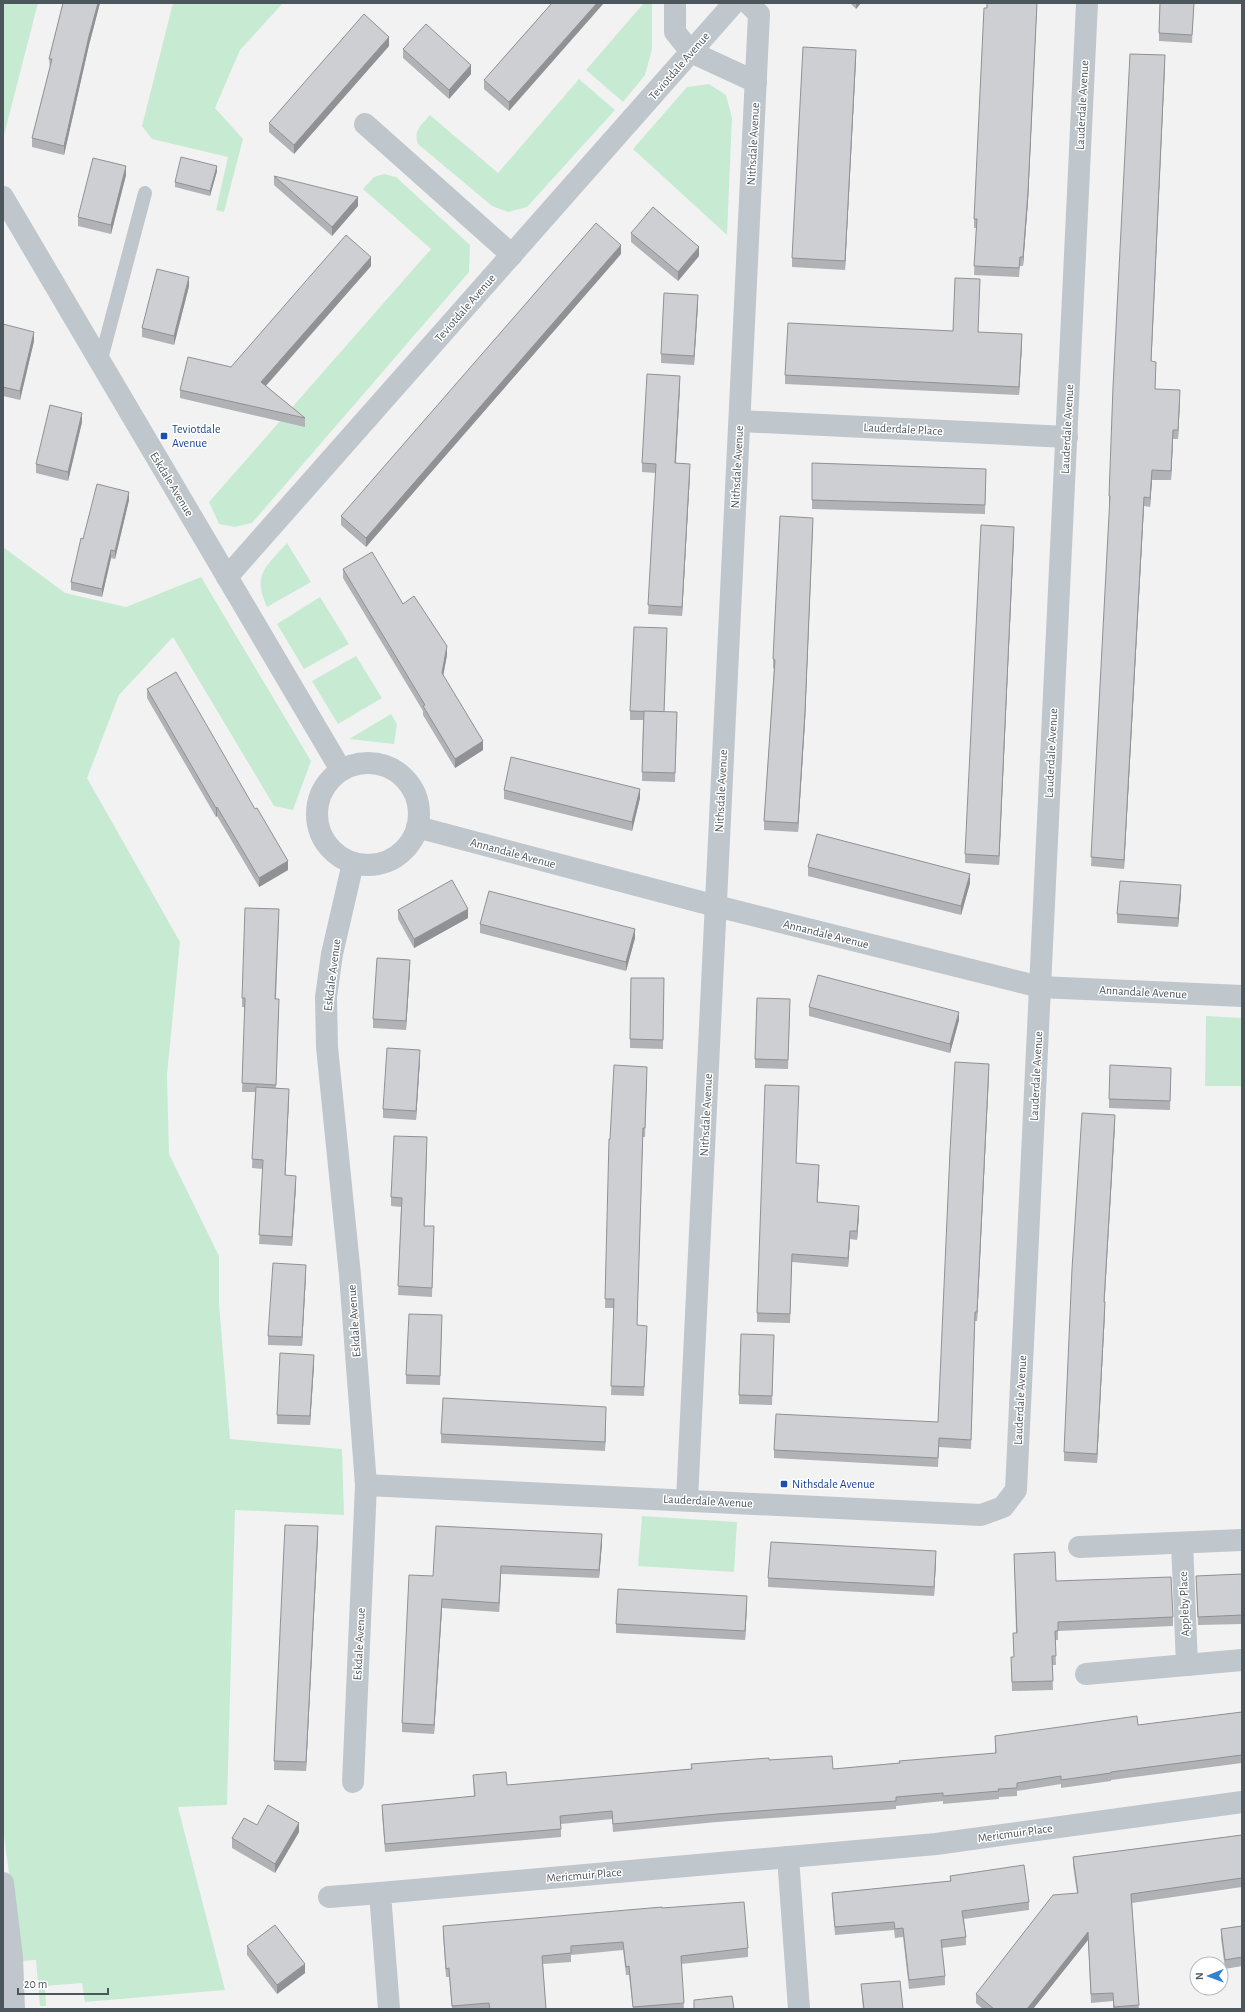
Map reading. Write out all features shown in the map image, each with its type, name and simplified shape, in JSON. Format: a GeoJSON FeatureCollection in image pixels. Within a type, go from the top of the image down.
{"type":"FeatureCollection","features":[{"type":"Feature","properties":{"kind":"street"},"geometry":{"type":"LineString","coordinates":[[675,3],[674,32],[691,52],[756,82]]}},
{"type":"Feature","properties":{"kind":"street","name":"Teviotdale Avenue"},"geometry":{"type":"LineString","coordinates":[[227,577],[734,3]]}},
{"type":"Feature","properties":{"kind":"street","name":"Nithsdale Avenue"},"geometry":{"type":"LineString","coordinates":[[687,1500],[740,421],[747,237],[756,82],[758,14],[748,3]]}},
{"type":"Feature","properties":{"kind":"street","name":"Lauderdale Avenue"},"geometry":{"type":"LineString","coordinates":[[366,1485],[981,1515],[1003,1507],[1016,1490],[1087,3]]}},
{"type":"Feature","properties":{"kind":"street"},"geometry":{"type":"LineString","coordinates":[[364,124],[512,255]]}},
{"type":"Feature","properties":{"kind":"street","name":"Eskdale Avenue"},"geometry":{"type":"LineString","coordinates":[[3,198],[341,770]]}},
{"type":"Feature","properties":{"kind":"street","name":"Lauderdale Place"},"geometry":{"type":"LineString","coordinates":[[740,421],[1067,437]]}},
{"type":"Feature","properties":{"kind":"street"},"geometry":{"type":"LineString","coordinates":[[375,763],[391,768],[405,779],[415,793],[419,810],[417,828],[410,842],[400,854],[380,863],[370,865],[354,863],[338,856],[327,844],[319,829],[317,812],[320,796],[329,781],[341,770],[357,764],[375,763]]}},
{"type":"Feature","properties":{"kind":"street","name":"Annandale Avenue"},"geometry":{"type":"LineString","coordinates":[[417,828],[716,906],[1040,987],[1242,996]]}},
{"type":"Feature","properties":{"kind":"street","name":"Eskdale Avenue"},"geometry":{"type":"LineString","coordinates":[[353,1782],[366,1485],[350,1275],[327,1047],[326,997],[332,954],[354,863]]}},
{"type":"Feature","properties":{"kind":"street"},"geometry":{"type":"LineString","coordinates":[[1079,1547],[1242,1540]]}},
{"type":"Feature","properties":{"kind":"street","name":"Appleby Place"},"geometry":{"type":"LineString","coordinates":[[1182,1543],[1187,1665]]}},
{"type":"Feature","properties":{"kind":"street"},"geometry":{"type":"LineString","coordinates":[[1086,1674],[1242,1660]]}},
{"type":"Feature","properties":{"kind":"street","name":"Mericmuir Place"},"geometry":{"type":"LineString","coordinates":[[329,1897],[936,1844],[1242,1802]]}},
{"type":"Feature","properties":{"kind":"street"},"geometry":{"type":"LineString","coordinates":[[788,1857],[799,2009]]}},
{"type":"Feature","properties":{"kind":"street"},"geometry":{"type":"LineString","coordinates":[[3,1884],[12,1957],[14,2009]]}},
{"type":"Feature","properties":{"kind":"street"},"geometry":{"type":"LineString","coordinates":[[380,1893],[389,2009]]}},
{"type":"Feature","properties":{"kind":"lane"},"geometry":{"type":"LineString","coordinates":[[100,363],[145,193]]}},
{"type":"Feature","properties":{"kind":"green space"},"geometry":{"type":"Polygon","coordinates":[[[3,3],[38,3],[3,139],[3,3]]]}},
{"type":"Feature","properties":{"kind":"green space"},"geometry":{"type":"Polygon","coordinates":[[[173,3],[283,3],[240,50],[215,108],[243,139],[224,212],[216,210],[228,157],[152,139],[142,126],[173,3]]]}},
{"type":"Feature","properties":{"kind":"green space"},"geometry":{"type":"Polygon","coordinates":[[[644,3],[652,3],[652,49],[645,75],[623,102],[586,70],[644,3]]]}},
{"type":"Feature","properties":{"kind":"green space"},"geometry":{"type":"Polygon","coordinates":[[[579,79],[615,110],[527,207],[508,212],[492,206],[418,144],[416,135],[417,132],[430,115],[498,173],[579,79]]]}},
{"type":"Feature","properties":{"kind":"green space"},"geometry":{"type":"Polygon","coordinates":[[[709,84],[726,95],[732,118],[727,235],[633,149],[687,87],[709,84]]]}},
{"type":"Feature","properties":{"kind":"green space"},"geometry":{"type":"Polygon","coordinates":[[[384,174],[396,177],[470,245],[469,272],[252,523],[235,527],[219,524],[209,502],[431,249],[363,189],[374,177],[384,174]]]}},
{"type":"Feature","properties":{"kind":"green space"},"geometry":{"type":"Polygon","coordinates":[[[287,543],[311,582],[267,607],[263,596],[261,579],[267,565],[287,543]]]}},
{"type":"Feature","properties":{"kind":"green space"},"geometry":{"type":"Polygon","coordinates":[[[3,547],[65,593],[126,607],[201,577],[311,761],[293,810],[274,806],[173,637],[119,695],[87,778],[180,942],[167,1075],[169,1154],[219,1256],[219,1303],[230,1439],[342,1449],[344,1515],[235,1510],[227,1805],[178,1807],[225,1990],[85,2002],[82,1983],[45,1986],[46,2006],[40,2006],[36,1960],[21,1961],[3,1829],[3,547]]]}},
{"type":"Feature","properties":{"kind":"green space"},"geometry":{"type":"Polygon","coordinates":[[[320,597],[349,644],[304,669],[277,624],[320,597]]]}},
{"type":"Feature","properties":{"kind":"green space"},"geometry":{"type":"Polygon","coordinates":[[[356,656],[382,698],[338,724],[312,681],[356,656]]]}},
{"type":"Feature","properties":{"kind":"green space"},"geometry":{"type":"Polygon","coordinates":[[[391,714],[397,724],[394,744],[349,739],[391,714]]]}},
{"type":"Feature","properties":{"kind":"green space"},"geometry":{"type":"Polygon","coordinates":[[[1206,1016],[1242,1018],[1242,1086],[1205,1086],[1206,1016]]]}},
{"type":"Feature","properties":{"kind":"green space"},"geometry":{"type":"Polygon","coordinates":[[[642,1516],[737,1522],[734,1572],[638,1566],[642,1516]]]}},
{"type":"Feature","properties":{"kind":"building"},"geometry":{"type":"Polygon","coordinates":[[[63,3],[98,3],[64,146],[32,138],[52,59],[49,59],[63,3]]]}},
{"type":"Feature","properties":{"kind":"building"},"geometry":{"type":"Polygon","coordinates":[[[552,3],[597,3],[509,102],[484,80],[552,3]]]}},
{"type":"Feature","properties":{"kind":"building"},"geometry":{"type":"Polygon","coordinates":[[[987,3],[1037,3],[1028,192],[1023,257],[1020,257],[1019,268],[974,266],[977,219],[974,219],[984,8],[987,8],[987,3]]]}},
{"type":"Feature","properties":{"kind":"building"},"geometry":{"type":"Polygon","coordinates":[[[1160,3],[1194,3],[1192,35],[1159,33],[1160,3]]]}},
{"type":"Feature","properties":{"kind":"building"},"geometry":{"type":"Polygon","coordinates":[[[364,14],[389,37],[294,145],[269,123],[364,14]]]}},
{"type":"Feature","properties":{"kind":"building"},"geometry":{"type":"Polygon","coordinates":[[[426,24],[471,65],[449,90],[403,49],[426,24]]]}},
{"type":"Feature","properties":{"kind":"building"},"geometry":{"type":"Polygon","coordinates":[[[803,47],[856,50],[845,261],[792,258],[803,47]]]}},
{"type":"Feature","properties":{"kind":"building"},"geometry":{"type":"Polygon","coordinates":[[[1130,54],[1165,55],[1151,361],[1156,362],[1155,389],[1180,390],[1178,430],[1173,430],[1171,471],[1152,470],[1150,498],[1144,497],[1124,860],[1091,857],[1110,496],[1113,387],[1130,54]]]}},
{"type":"Feature","properties":{"kind":"building"},"geometry":{"type":"Polygon","coordinates":[[[181,157],[217,166],[210,191],[175,182],[181,157]]]}},
{"type":"Feature","properties":{"kind":"building"},"geometry":{"type":"Polygon","coordinates":[[[93,158],[126,166],[111,225],[78,217],[93,158]]]}},
{"type":"Feature","properties":{"kind":"building"},"geometry":{"type":"Polygon","coordinates":[[[274,176],[358,197],[332,227],[274,176]]]}},
{"type":"Feature","properties":{"kind":"building"},"geometry":{"type":"Polygon","coordinates":[[[653,207],[699,247],[678,272],[631,233],[653,207]]]}},
{"type":"Feature","properties":{"kind":"building"},"geometry":{"type":"Polygon","coordinates":[[[596,223],[621,245],[366,538],[341,516],[596,223]]]}},
{"type":"Feature","properties":{"kind":"building"},"geometry":{"type":"Polygon","coordinates":[[[346,235],[371,257],[261,382],[305,418],[180,390],[188,357],[231,367],[346,235]]]}},
{"type":"Feature","properties":{"kind":"building"},"geometry":{"type":"Polygon","coordinates":[[[157,269],[189,277],[174,336],[142,328],[157,269]]]}},
{"type":"Feature","properties":{"kind":"building"},"geometry":{"type":"Polygon","coordinates":[[[955,278],[980,279],[978,332],[1022,334],[1019,387],[785,375],[788,323],[953,331],[955,278]]]}},
{"type":"Feature","properties":{"kind":"building"},"geometry":{"type":"Polygon","coordinates":[[[664,293],[698,295],[694,356],[661,354],[664,293]]]}},
{"type":"Feature","properties":{"kind":"building"},"geometry":{"type":"Polygon","coordinates":[[[3,324],[34,332],[20,391],[3,387],[3,324]]]}},
{"type":"Feature","properties":{"kind":"building"},"geometry":{"type":"Polygon","coordinates":[[[647,374],[680,376],[675,463],[690,464],[682,607],[648,605],[656,464],[642,463],[647,374]]]}},
{"type":"Feature","properties":{"kind":"building"},"geometry":{"type":"Polygon","coordinates":[[[50,405],[82,413],[68,472],[36,464],[50,405]]]}},
{"type":"Feature","properties":{"kind":"building"},"geometry":{"type":"Polygon","coordinates":[[[812,463],[986,469],[985,505],[812,500],[812,463]]]}},
{"type":"Feature","properties":{"kind":"building"},"geometry":{"type":"Polygon","coordinates":[[[97,484],[129,492],[115,551],[111,550],[102,589],[71,582],[81,538],[83,539],[97,484]]]}},
{"type":"Feature","properties":{"kind":"building"},"geometry":{"type":"Polygon","coordinates":[[[780,516],[813,518],[805,712],[798,823],[764,821],[775,660],[773,659],[780,516]]]}},
{"type":"Feature","properties":{"kind":"building"},"geometry":{"type":"Polygon","coordinates":[[[981,525],[1014,527],[999,856],[965,854],[981,525]]]}},
{"type":"Feature","properties":{"kind":"building"},"geometry":{"type":"Polygon","coordinates":[[[372,552],[403,604],[414,596],[447,646],[442,673],[483,741],[455,759],[423,706],[425,705],[343,569],[372,552]]]}},
{"type":"Feature","properties":{"kind":"building"},"geometry":{"type":"Polygon","coordinates":[[[634,627],[667,628],[664,712],[630,711],[634,627]]]}},
{"type":"Feature","properties":{"kind":"building"},"geometry":{"type":"Polygon","coordinates":[[[176,672],[255,809],[257,808],[288,861],[259,878],[217,807],[216,808],[147,689],[176,672]]]}},
{"type":"Feature","properties":{"kind":"building"},"geometry":{"type":"Polygon","coordinates":[[[644,711],[677,712],[675,773],[642,772],[644,711]]]}},
{"type":"Feature","properties":{"kind":"building"},"geometry":{"type":"Polygon","coordinates":[[[511,757],[640,789],[632,822],[504,790],[511,757]]]}},
{"type":"Feature","properties":{"kind":"building"},"geometry":{"type":"Polygon","coordinates":[[[817,834],[970,874],[961,906],[808,867],[817,834]]]}},
{"type":"Feature","properties":{"kind":"building"},"geometry":{"type":"Polygon","coordinates":[[[452,880],[468,909],[414,939],[398,910],[452,880]]]}},
{"type":"Feature","properties":{"kind":"building"},"geometry":{"type":"Polygon","coordinates":[[[1120,881],[1181,885],[1178,918],[1117,914],[1120,881]]]}},
{"type":"Feature","properties":{"kind":"building"},"geometry":{"type":"Polygon","coordinates":[[[489,891],[635,929],[626,962],[480,924],[489,891]]]}},
{"type":"Feature","properties":{"kind":"building"},"geometry":{"type":"Polygon","coordinates":[[[245,908],[279,909],[275,999],[279,999],[276,1085],[242,1083],[245,998],[242,998],[245,908]]]}},
{"type":"Feature","properties":{"kind":"building"},"geometry":{"type":"Polygon","coordinates":[[[377,958],[410,960],[406,1021],[373,1019],[377,958]]]}},
{"type":"Feature","properties":{"kind":"building"},"geometry":{"type":"Polygon","coordinates":[[[818,975],[959,1012],[950,1044],[809,1007],[818,975]]]}},
{"type":"Feature","properties":{"kind":"building"},"geometry":{"type":"Polygon","coordinates":[[[631,978],[664,978],[663,1040],[630,1039],[631,978]]]}},
{"type":"Feature","properties":{"kind":"building"},"geometry":{"type":"Polygon","coordinates":[[[757,998],[790,999],[788,1060],[755,1059],[757,998]]]}},
{"type":"Feature","properties":{"kind":"building"},"geometry":{"type":"Polygon","coordinates":[[[387,1048],[420,1050],[416,1111],[383,1109],[387,1048]]]}},
{"type":"Feature","properties":{"kind":"building"},"geometry":{"type":"Polygon","coordinates":[[[955,1062],[989,1064],[977,1312],[975,1312],[971,1440],[939,1438],[938,1458],[774,1450],[776,1414],[938,1422],[955,1062]]]}},
{"type":"Feature","properties":{"kind":"building"},"geometry":{"type":"Polygon","coordinates":[[[614,1065],[647,1067],[645,1128],[643,1128],[637,1325],[647,1326],[644,1387],[611,1386],[614,1299],[605,1299],[609,1139],[614,1065]]]}},
{"type":"Feature","properties":{"kind":"building"},"geometry":{"type":"Polygon","coordinates":[[[1110,1065],[1171,1068],[1170,1101],[1109,1099],[1110,1065]]]}},
{"type":"Feature","properties":{"kind":"building"},"geometry":{"type":"Polygon","coordinates":[[[765,1085],[799,1086],[796,1163],[819,1165],[817,1202],[859,1206],[857,1231],[850,1231],[848,1258],[792,1254],[790,1314],[757,1313],[765,1085]]]}},
{"type":"Feature","properties":{"kind":"building"},"geometry":{"type":"Polygon","coordinates":[[[256,1087],[289,1089],[285,1175],[296,1176],[292,1237],[259,1235],[263,1160],[252,1159],[256,1087]]]}},
{"type":"Feature","properties":{"kind":"building"},"geometry":{"type":"Polygon","coordinates":[[[1082,1113],[1115,1115],[1097,1454],[1064,1452],[1072,1269],[1082,1113]]]}},
{"type":"Feature","properties":{"kind":"building"},"geometry":{"type":"Polygon","coordinates":[[[394,1136],[427,1137],[424,1226],[434,1226],[432,1288],[398,1286],[402,1198],[391,1197],[394,1136]]]}},
{"type":"Feature","properties":{"kind":"building"},"geometry":{"type":"Polygon","coordinates":[[[273,1263],[306,1265],[302,1337],[268,1336],[273,1263]]]}},
{"type":"Feature","properties":{"kind":"building"},"geometry":{"type":"Polygon","coordinates":[[[409,1314],[442,1315],[440,1376],[406,1375],[409,1314]]]}},
{"type":"Feature","properties":{"kind":"building"},"geometry":{"type":"Polygon","coordinates":[[[741,1334],[774,1335],[772,1396],[739,1395],[741,1334]]]}},
{"type":"Feature","properties":{"kind":"building"},"geometry":{"type":"Polygon","coordinates":[[[280,1353],[314,1355],[310,1416],[277,1415],[280,1353]]]}},
{"type":"Feature","properties":{"kind":"building"},"geometry":{"type":"Polygon","coordinates":[[[443,1398],[606,1407],[605,1442],[441,1434],[443,1398]]]}},
{"type":"Feature","properties":{"kind":"building"},"geometry":{"type":"Polygon","coordinates":[[[285,1525],[318,1526],[306,1762],[274,1761],[285,1525]]]}},
{"type":"Feature","properties":{"kind":"building"},"geometry":{"type":"Polygon","coordinates":[[[436,1526],[602,1534],[599,1570],[501,1566],[499,1603],[442,1599],[434,1725],[402,1723],[409,1575],[433,1576],[436,1526]]]}},
{"type":"Feature","properties":{"kind":"building"},"geometry":{"type":"Polygon","coordinates":[[[771,1542],[936,1551],[934,1587],[768,1578],[771,1542]]]}},
{"type":"Feature","properties":{"kind":"building"},"geometry":{"type":"Polygon","coordinates":[[[1055,1552],[1056,1581],[1171,1577],[1173,1617],[1058,1622],[1058,1631],[1055,1631],[1056,1656],[1052,1656],[1053,1681],[1012,1682],[1011,1657],[1014,1657],[1013,1633],[1017,1633],[1014,1554],[1055,1552]]]}},
{"type":"Feature","properties":{"kind":"building"},"geometry":{"type":"Polygon","coordinates":[[[1242,1574],[1242,1615],[1198,1617],[1196,1576],[1242,1574]]]}},
{"type":"Feature","properties":{"kind":"building"},"geometry":{"type":"Polygon","coordinates":[[[618,1589],[747,1596],[745,1631],[616,1624],[618,1589]]]}},
{"type":"Feature","properties":{"kind":"building"},"geometry":{"type":"Polygon","coordinates":[[[1242,1712],[1242,1755],[1061,1780],[1061,1776],[1017,1783],[1017,1788],[998,1789],[999,1791],[943,1796],[943,1793],[896,1797],[896,1801],[717,1814],[613,1824],[612,1811],[560,1816],[561,1829],[385,1844],[382,1805],[475,1796],[473,1775],[506,1772],[507,1785],[692,1769],[691,1764],[769,1758],[769,1760],[832,1756],[833,1769],[900,1763],[899,1761],[996,1753],[995,1736],[1137,1716],[1138,1725],[1242,1712]]]}},
{"type":"Feature","properties":{"kind":"building"},"geometry":{"type":"Polygon","coordinates":[[[268,1805],[299,1823],[275,1864],[232,1838],[244,1818],[257,1825],[268,1805]]]}},
{"type":"Feature","properties":{"kind":"building"},"geometry":{"type":"Polygon","coordinates":[[[1242,1835],[1242,1878],[1131,1894],[1139,2005],[1114,2007],[1113,1993],[1091,1994],[1088,1932],[1027,2009],[994,2009],[976,1994],[1053,1895],[1078,1893],[1073,1857],[1242,1835]]]}},
{"type":"Feature","properties":{"kind":"building"},"geometry":{"type":"Polygon","coordinates":[[[1024,1865],[1029,1902],[962,1911],[966,1937],[941,1940],[945,1976],[909,1980],[903,1928],[895,1929],[894,1922],[835,1927],[832,1893],[951,1881],[950,1876],[1024,1865]]]}},
{"type":"Feature","properties":{"kind":"building"},"geometry":{"type":"Polygon","coordinates":[[[744,1902],[748,1948],[681,1956],[684,2003],[633,2007],[629,1966],[626,1967],[623,1942],[571,1946],[571,1953],[542,1956],[546,2009],[490,2009],[489,2003],[452,2006],[449,1968],[446,1969],[443,1926],[662,1907],[744,1902]]]}},
{"type":"Feature","properties":{"kind":"building"},"geometry":{"type":"Polygon","coordinates":[[[275,1925],[305,1964],[277,1985],[247,1946],[275,1925]]]}},
{"type":"Feature","properties":{"kind":"building"},"geometry":{"type":"Polygon","coordinates":[[[1242,1926],[1242,1957],[1229,1959],[1229,1956],[1224,1956],[1221,1929],[1242,1926]]]}},
{"type":"Feature","properties":{"kind":"building"},"geometry":{"type":"Polygon","coordinates":[[[900,1981],[903,2009],[864,2009],[861,1984],[900,1981]]]}},
{"type":"Feature","properties":{"kind":"building"},"geometry":{"type":"Polygon","coordinates":[[[732,1996],[734,2009],[694,2009],[694,2000],[732,1996]]]}},
{"type":"Feature","properties":{"kind":"place","name":"Teviotdale Avenue"},"geometry":{"type":"Point","coordinates":[164,436]}},
{"type":"Feature","properties":{"kind":"place","name":"Nithsdale Avenue"},"geometry":{"type":"Point","coordinates":[784,1484]}}]}
